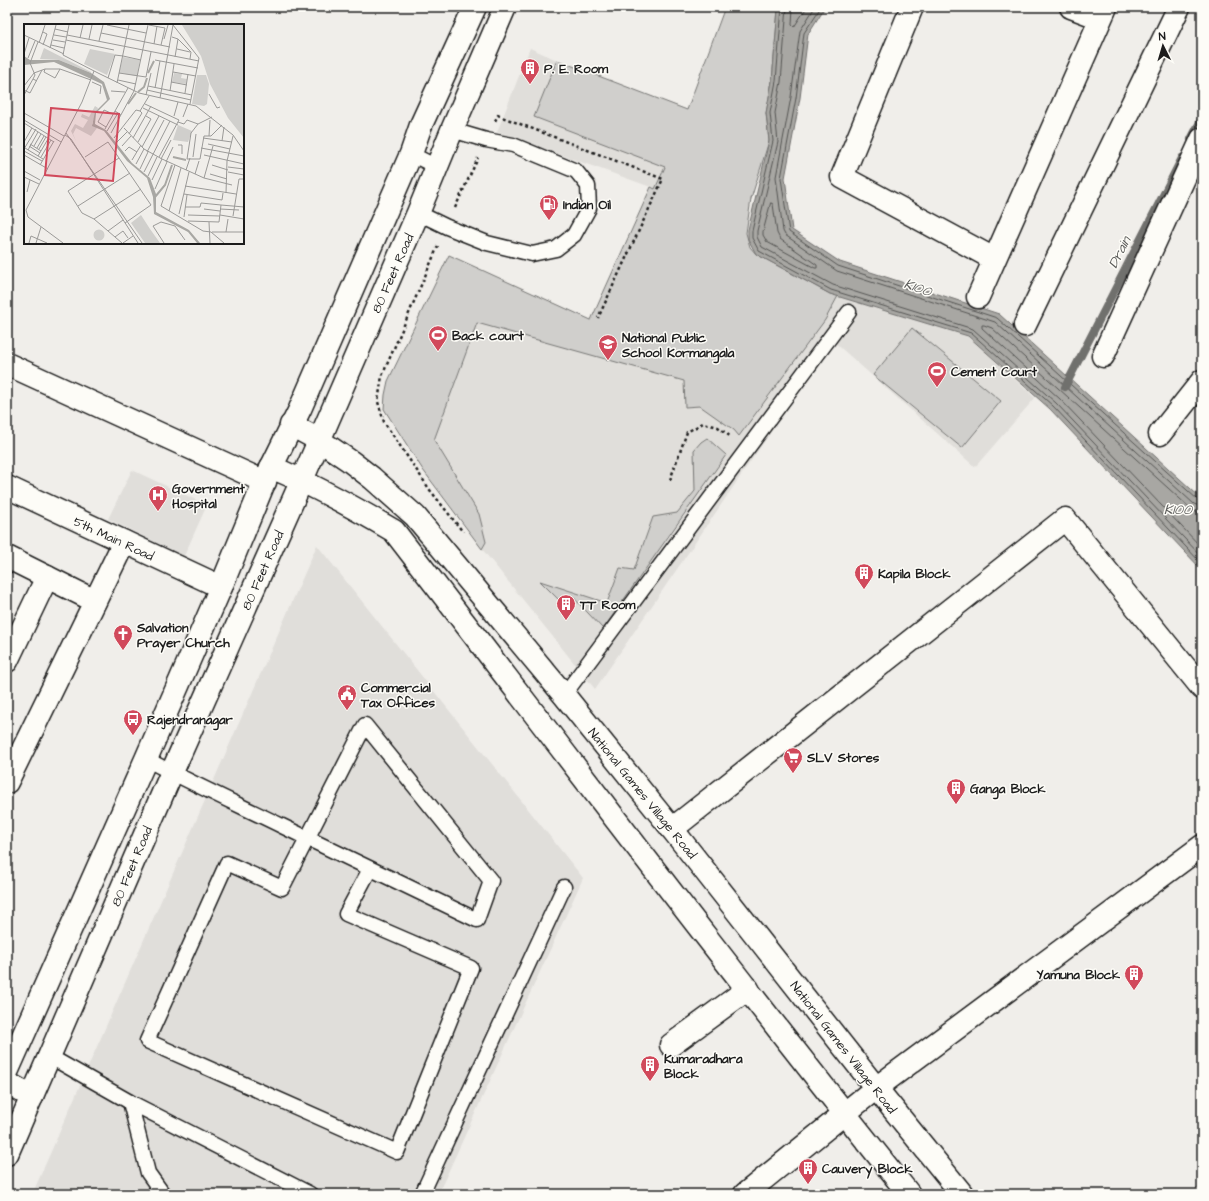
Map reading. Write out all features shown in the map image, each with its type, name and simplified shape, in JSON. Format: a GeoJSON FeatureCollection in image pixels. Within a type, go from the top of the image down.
{"type":"FeatureCollection","features":[{"type":"Feature","properties":{"kind":"street","name":"80 Feet Road"},"geometry":{"type":"LineString","coordinates":[[7,1154],[172,772],[418,214],[452,130],[505,7]]}},
{"type":"Feature","properties":{"kind":"street"},"geometry":{"type":"LineString","coordinates":[[912,7],[842,177],[994,259]]}},
{"type":"Feature","properties":{"kind":"street"},"geometry":{"type":"LineString","coordinates":[[978,297],[1103,13],[1072,7]]}},
{"type":"Feature","properties":{"kind":"street"},"geometry":{"type":"LineString","coordinates":[[1025,325],[1179,7]]}},
{"type":"Feature","properties":{"kind":"street"},"geometry":{"type":"LineString","coordinates":[[7,1072],[146,759],[268,475],[300,409],[411,154],[421,125],[473,13],[493,34]]}},
{"type":"Feature","properties":{"kind":"street"},"geometry":{"type":"LineString","coordinates":[[1103,356],[1202,139]]}},
{"type":"Feature","properties":{"kind":"street"},"geometry":{"type":"LineString","coordinates":[[7,364],[268,475],[302,480],[394,531],[844,1114],[909,1194]]}},
{"type":"Feature","properties":{"kind":"street"},"geometry":{"type":"LineString","coordinates":[[1160,434],[1202,380]]}},
{"type":"Feature","properties":{"kind":"street","name":"National Games Village Road"},"geometry":{"type":"LineString","coordinates":[[292,424],[319,440],[372,478],[415,516],[564,695],[962,1194]]}},
{"type":"Feature","properties":{"kind":"street","name":"5th Main Road"},"geometry":{"type":"LineString","coordinates":[[7,487],[221,587]]}},
{"type":"Feature","properties":{"kind":"street"},"geometry":{"type":"LineString","coordinates":[[672,829],[1065,519],[1202,688]]}},
{"type":"Feature","properties":{"kind":"street"},"geometry":{"type":"LineString","coordinates":[[7,782],[124,542]]}},
{"type":"Feature","properties":{"kind":"street"},"geometry":{"type":"LineString","coordinates":[[7,557],[95,601]]}},
{"type":"Feature","properties":{"kind":"street"},"geometry":{"type":"LineString","coordinates":[[7,661],[48,577]]}},
{"type":"Feature","properties":{"kind":"street"},"geometry":{"type":"LineString","coordinates":[[745,1194],[876,1088],[1202,846]]}},
{"type":"Feature","properties":{"kind":"street"},"geometry":{"type":"LineString","coordinates":[[671,1045],[748,989]]}},
{"type":"Feature","properties":{"kind":"street"},"geometry":{"type":"LineString","coordinates":[[7,1083],[32,1097]]}},
{"type":"Feature","properties":{"kind":"lane"},"geometry":{"type":"LineString","coordinates":[[418,214],[487,243],[532,254],[556,249],[574,234],[590,208],[588,186],[576,172],[512,145],[486,140],[452,130]]}},
{"type":"Feature","properties":{"kind":"lane"},"geometry":{"type":"LineString","coordinates":[[411,154],[437,167]]}},
{"type":"Feature","properties":{"kind":"lane"},"geometry":{"type":"LineString","coordinates":[[564,695],[849,312]]}},
{"type":"Feature","properties":{"kind":"lane"},"geometry":{"type":"LineString","coordinates":[[146,759],[172,772],[307,838],[370,869],[477,920],[490,881],[365,725],[307,838],[282,888],[227,863],[147,1041],[397,1152],[471,968],[346,914],[370,869]]}},
{"type":"Feature","properties":{"kind":"lane"},"geometry":{"type":"LineString","coordinates":[[422,1194],[564,887]]}},
{"type":"Feature","properties":{"kind":"lane"},"geometry":{"type":"LineString","coordinates":[[49,1056],[130,1102],[310,1194]]}},
{"type":"Feature","properties":{"kind":"lane"},"geometry":{"type":"LineString","coordinates":[[130,1102],[148,1173],[163,1194]]}},
{"type":"Feature","properties":{"kind":"path"},"geometry":{"type":"LineString","coordinates":[[464,534],[430,490],[384,422],[378,402],[382,376],[498,115],[664,179],[598,318]]}},
{"type":"Feature","properties":{"kind":"path"},"geometry":{"type":"LineString","coordinates":[[670,480],[687,432],[703,423],[718,427],[735,440],[745,452]]}},
{"type":"Feature","properties":{"kind":"shaded area"},"geometry":{"type":"Polygon","coordinates":[[[725,7],[779,7],[772,81],[766,113],[769,141],[751,199],[746,233],[750,247],[756,254],[830,294],[838,296],[825,320],[739,436],[734,430],[700,406],[685,407],[684,381],[477,323],[434,440],[479,514],[486,542],[482,549],[423,470],[384,409],[388,381],[449,255],[591,320],[651,187],[655,189],[665,167],[534,117],[557,60],[687,110],[725,7]]]}},
{"type":"Feature","properties":{"kind":"shaded area","name":"National Public School Kormangala"},"geometry":{"type":"Polygon","coordinates":[[[530,48],[557,60],[769,141],[751,199],[746,232],[750,247],[756,254],[830,294],[968,336],[1035,398],[975,467],[833,341],[595,689],[482,549],[423,470],[384,409],[388,381],[449,255],[591,320],[651,187],[497,132],[530,48]]]}},
{"type":"Feature","properties":{"kind":"shaded area","name":"Cement Court"},"geometry":{"type":"Polygon","coordinates":[[[912,328],[1001,401],[962,448],[873,375],[912,328]]]}},
{"type":"Feature","properties":{"kind":"shaded area"},"geometry":{"type":"Polygon","coordinates":[[[707,438],[726,455],[603,629],[573,597],[564,605],[540,581],[607,603],[620,568],[634,570],[653,517],[677,513],[695,491],[694,450],[707,438]]]}},
{"type":"Feature","properties":{"kind":"shaded area","name":"Government Hospital"},"geometry":{"type":"Polygon","coordinates":[[[132,470],[207,505],[184,556],[108,519],[132,470]]]}},
{"type":"Feature","properties":{"kind":"shaded area","name":"Commercial Tax Offices"},"geometry":{"type":"Polygon","coordinates":[[[317,545],[583,878],[438,1194],[41,1194],[35,1188],[317,545]]]}},
{"type":"Feature","properties":{"kind":"water","name":"K100"},"geometry":{"type":"Polygon","coordinates":[[[779,7],[825,7],[808,34],[800,98],[785,178],[792,230],[840,262],[999,314],[1202,499],[1202,570],[1050,409],[968,336],[830,294],[756,254],[748,239],[748,230],[769,141],[766,113],[772,81],[779,7]]]}},
{"type":"Feature","properties":{"kind":"waterway","name":"Drain"},"geometry":{"type":"LineString","coordinates":[[1191,139],[1202,118]]}},
{"type":"Feature","properties":{"kind":"waterway","name":"Drain"},"geometry":{"type":"LineString","coordinates":[[1065,387],[1182,158]]}},
{"type":"Feature","properties":{"kind":"place","name":"P. E. Room"},"geometry":{"type":"Point","coordinates":[530,85]}},
{"type":"Feature","properties":{"kind":"place","name":"Indian Oil"},"geometry":{"type":"Point","coordinates":[549,221]}},
{"type":"Feature","properties":{"kind":"place","name":"Back court"},"geometry":{"type":"Point","coordinates":[438,352]}},
{"type":"Feature","properties":{"kind":"place","name":"National Public School Kormangala"},"geometry":{"type":"Point","coordinates":[608,361]}},
{"type":"Feature","properties":{"kind":"place","name":"Cement Court"},"geometry":{"type":"Point","coordinates":[937,388]}},
{"type":"Feature","properties":{"kind":"place","name":"Government Hospital"},"geometry":{"type":"Point","coordinates":[158,512]}},
{"type":"Feature","properties":{"kind":"place","name":"Kapila Block"},"geometry":{"type":"Point","coordinates":[864,590]}},
{"type":"Feature","properties":{"kind":"place","name":"TT Room"},"geometry":{"type":"Point","coordinates":[566,621]}},
{"type":"Feature","properties":{"kind":"place","name":"Salvation Prayer Church"},"geometry":{"type":"Point","coordinates":[123,651]}},
{"type":"Feature","properties":{"kind":"place","name":"Commercial Tax Offices"},"geometry":{"type":"Point","coordinates":[347,711]}},
{"type":"Feature","properties":{"kind":"place","name":"Rajendranagar"},"geometry":{"type":"Point","coordinates":[133,736]}},
{"type":"Feature","properties":{"kind":"place","name":"SLV Stores"},"geometry":{"type":"Point","coordinates":[793,774]}},
{"type":"Feature","properties":{"kind":"place","name":"Ganga Block"},"geometry":{"type":"Point","coordinates":[956,805]}},
{"type":"Feature","properties":{"kind":"place","name":"Yamuna Block"},"geometry":{"type":"Point","coordinates":[1134,991]}},
{"type":"Feature","properties":{"kind":"place","name":"Kumaradhara Block"},"geometry":{"type":"Point","coordinates":[650,1082]}},
{"type":"Feature","properties":{"kind":"place","name":"Cauvery Block"},"geometry":{"type":"Point","coordinates":[808,1185]}}]}
